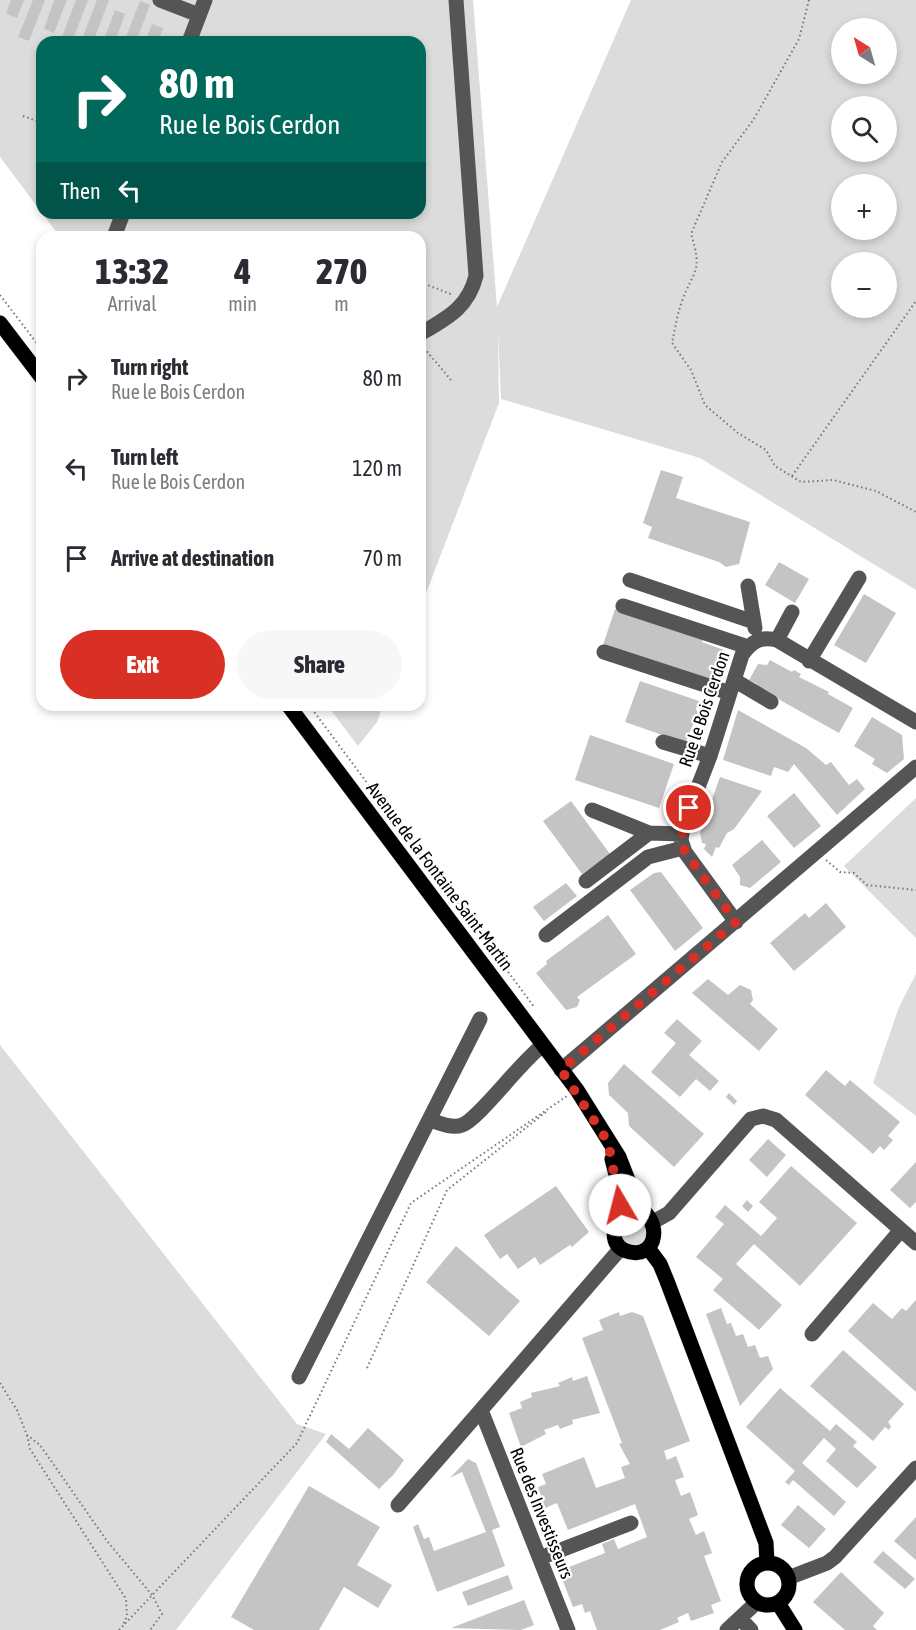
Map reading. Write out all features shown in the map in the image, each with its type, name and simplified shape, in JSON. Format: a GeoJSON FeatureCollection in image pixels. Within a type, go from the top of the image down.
{"type":"FeatureCollection","features":[{"type":"Feature","properties":{"kind":"main road"},"geometry":{"type":"LineString","coordinates":[[0,323],[36,370]]}},
{"type":"Feature","properties":{"kind":"main road","name":"Avenue de la Fontaine Saint-Martin"},"geometry":{"type":"LineString","coordinates":[[292,711],[561,1070],[571,1094],[620,1157],[635,1198],[650,1219]]}},
{"type":"Feature","properties":{"kind":"main road"},"geometry":{"type":"LineString","coordinates":[[608,1142],[620,1193],[619,1217],[613,1229],[616,1242],[621,1248],[634,1253],[648,1248],[655,1236],[650,1219],[631,1210],[619,1217]]}},
{"type":"Feature","properties":{"kind":"main road"},"geometry":{"type":"LineString","coordinates":[[648,1248],[660,1264],[667,1281],[766,1543],[766,1563]]}},
{"type":"Feature","properties":{"kind":"main road"},"geometry":{"type":"LineString","coordinates":[[766,1563],[781,1567],[788,1578],[789,1588],[778,1603],[770,1605],[757,1602],[750,1594],[748,1578],[759,1565],[766,1563]]}},
{"type":"Feature","properties":{"kind":"main road"},"geometry":{"type":"LineString","coordinates":[[778,1603],[795,1630]]}},
{"type":"Feature","properties":{"kind":"street"},"geometry":{"type":"LineString","coordinates":[[160,0],[202,7],[191,36]]}},
{"type":"Feature","properties":{"kind":"street"},"geometry":{"type":"LineString","coordinates":[[426,335],[465,303],[476,276],[456,0]]}},
{"type":"Feature","properties":{"kind":"street"},"geometry":{"type":"LineString","coordinates":[[809,661],[859,578]]}},
{"type":"Feature","properties":{"kind":"street"},"geometry":{"type":"LineString","coordinates":[[630,580],[754,622]]}},
{"type":"Feature","properties":{"kind":"street"},"geometry":{"type":"LineString","coordinates":[[748,586],[754,622],[752,644]]}},
{"type":"Feature","properties":{"kind":"street"},"geometry":{"type":"LineString","coordinates":[[623,606],[752,644],[766,638],[777,640],[809,661],[916,722]]}},
{"type":"Feature","properties":{"kind":"street"},"geometry":{"type":"LineString","coordinates":[[777,640],[792,612]]}},
{"type":"Feature","properties":{"kind":"street","name":"Rue le Bois Cerdon"},"geometry":{"type":"LineString","coordinates":[[682,841],[732,687],[752,644]]}},
{"type":"Feature","properties":{"kind":"street"},"geometry":{"type":"LineString","coordinates":[[604,651],[732,687],[771,702]]}},
{"type":"Feature","properties":{"kind":"street"},"geometry":{"type":"LineString","coordinates":[[663,742],[710,756]]}},
{"type":"Feature","properties":{"kind":"street"},"geometry":{"type":"LineString","coordinates":[[561,1070],[916,768]]}},
{"type":"Feature","properties":{"kind":"street"},"geometry":{"type":"LineString","coordinates":[[592,810],[649,833],[682,841],[736,922]]}},
{"type":"Feature","properties":{"kind":"street"},"geometry":{"type":"LineString","coordinates":[[586,881],[649,833]]}},
{"type":"Feature","properties":{"kind":"street"},"geometry":{"type":"LineString","coordinates":[[546,935],[648,857],[682,841]]}},
{"type":"Feature","properties":{"kind":"street"},"geometry":{"type":"LineString","coordinates":[[299,1377],[480,1019]]}},
{"type":"Feature","properties":{"kind":"street"},"geometry":{"type":"LineString","coordinates":[[430,1119],[446,1125],[462,1125],[481,1110],[524,1060],[542,1046]]}},
{"type":"Feature","properties":{"kind":"street"},"geometry":{"type":"LineString","coordinates":[[650,1219],[669,1213],[751,1119],[763,1116],[776,1120],[916,1243]]}},
{"type":"Feature","properties":{"kind":"street"},"geometry":{"type":"LineString","coordinates":[[812,1334],[901,1230]]}},
{"type":"Feature","properties":{"kind":"street"},"geometry":{"type":"LineString","coordinates":[[398,1505],[621,1248]]}},
{"type":"Feature","properties":{"kind":"street","name":"Rue des Investisseurs"},"geometry":{"type":"LineString","coordinates":[[481,1410],[568,1630]]}},
{"type":"Feature","properties":{"kind":"street"},"geometry":{"type":"LineString","coordinates":[[788,1578],[827,1563],[835,1557],[916,1468]]}},
{"type":"Feature","properties":{"kind":"street"},"geometry":{"type":"LineString","coordinates":[[540,1558],[631,1523]]}},
{"type":"Feature","properties":{"kind":"street"},"geometry":{"type":"LineString","coordinates":[[727,1630],[757,1602]]}},
{"type":"Feature","properties":{"kind":"street"},"geometry":{"type":"LineString","coordinates":[[740,1618],[751,1630]]}},
{"type":"Feature","properties":{"kind":"path"},"geometry":{"type":"LineString","coordinates":[[809,0],[799,39],[754,119],[722,162],[694,224],[691,234],[696,249],[697,273],[682,300],[672,343],[691,370],[705,405],[738,433],[766,450],[775,466],[801,482],[833,480],[876,491],[916,512]]}},
{"type":"Feature","properties":{"kind":"path"},"geometry":{"type":"LineString","coordinates":[[22,116],[36,121]]}},
{"type":"Feature","properties":{"kind":"path"},"geometry":{"type":"LineString","coordinates":[[426,284],[449,293],[465,303]]}},
{"type":"Feature","properties":{"kind":"path"},"geometry":{"type":"LineString","coordinates":[[0,294],[36,342]]}},
{"type":"Feature","properties":{"kind":"path"},"geometry":{"type":"LineString","coordinates":[[792,476],[916,301]]}},
{"type":"Feature","properties":{"kind":"path"},"geometry":{"type":"LineString","coordinates":[[426,346],[451,380]]}},
{"type":"Feature","properties":{"kind":"path"},"geometry":{"type":"LineString","coordinates":[[313,711],[540,1016]]}},
{"type":"Feature","properties":{"kind":"path"},"geometry":{"type":"LineString","coordinates":[[818,853],[840,872],[854,873],[867,885],[916,890]]}},
{"type":"Feature","properties":{"kind":"path"},"geometry":{"type":"LineString","coordinates":[[367,1368],[447,1190],[571,1094]]}},
{"type":"Feature","properties":{"kind":"path"},"geometry":{"type":"LineString","coordinates":[[121,1629],[297,1443],[411,1203],[571,1094]]}},
{"type":"Feature","properties":{"kind":"path"},"geometry":{"type":"LineString","coordinates":[[0,1383],[17,1410],[30,1449],[126,1599],[128,1616],[121,1629]]}},
{"type":"Feature","properties":{"kind":"path"},"geometry":{"type":"LineString","coordinates":[[27,1436],[40,1445],[107,1541],[152,1595],[162,1614],[150,1630]]}},
{"type":"Feature","properties":{"kind":"shaded area"},"geometry":{"type":"Polygon","coordinates":[[[0,0],[473,0],[497,307],[631,0],[916,0],[916,590],[700,458],[501,399],[498,330],[499,403],[426,593],[426,231],[56,231],[46,219],[426,219],[426,36],[36,36],[36,205],[0,157],[0,0]]]}},
{"type":"Feature","properties":{"kind":"shaded area"},"geometry":{"type":"Polygon","coordinates":[[[332,711],[381,711],[377,722],[358,746],[332,711]]]}},
{"type":"Feature","properties":{"kind":"shaded area"},"geometry":{"type":"Polygon","coordinates":[[[916,798],[916,938],[844,866],[916,798]]]}},
{"type":"Feature","properties":{"kind":"shaded area"},"geometry":{"type":"Polygon","coordinates":[[[916,974],[916,1116],[873,1083],[899,1007],[916,974]]]}},
{"type":"Feature","properties":{"kind":"shaded area"},"geometry":{"type":"Polygon","coordinates":[[[0,1045],[297,1424],[326,1434],[176,1630],[0,1630],[0,1045]]]}},
{"type":"Feature","properties":{"kind":"shaded area"},"geometry":{"type":"Polygon","coordinates":[[[634,1217],[644,1221],[648,1231],[644,1241],[634,1245],[624,1241],[620,1231],[624,1221],[634,1217]]]}},
{"type":"Feature","properties":{"kind":"building"},"geometry":{"type":"Polygon","coordinates":[[[11,0],[24,0],[17,18],[6,14],[11,0]]]}},
{"type":"Feature","properties":{"kind":"building"},"geometry":{"type":"Polygon","coordinates":[[[33,0],[45,0],[29,41],[18,37],[33,0]]]}},
{"type":"Feature","properties":{"kind":"building"},"geometry":{"type":"Polygon","coordinates":[[[54,0],[67,0],[54,33],[44,29],[54,0]]]}},
{"type":"Feature","properties":{"kind":"building"},"geometry":{"type":"Polygon","coordinates":[[[76,0],[88,0],[74,36],[62,36],[76,0]]]}},
{"type":"Feature","properties":{"kind":"building"},"geometry":{"type":"Polygon","coordinates":[[[97,0],[109,0],[95,36],[83,36],[97,0]]]}},
{"type":"Feature","properties":{"kind":"building"},"geometry":{"type":"Polygon","coordinates":[[[140,1],[150,5],[138,36],[126,36],[140,1]]]}},
{"type":"Feature","properties":{"kind":"building"},"geometry":{"type":"Polygon","coordinates":[[[115,10],[125,14],[117,36],[105,36],[115,10]]]}},
{"type":"Feature","properties":{"kind":"building"},"geometry":{"type":"Polygon","coordinates":[[[152,24],[163,28],[160,36],[147,36],[152,24]]]}},
{"type":"Feature","properties":{"kind":"building"},"geometry":{"type":"Polygon","coordinates":[[[661,470],[683,477],[676,498],[750,522],[739,564],[726,567],[719,562],[648,538],[652,527],[643,523],[661,470]]]}},
{"type":"Feature","properties":{"kind":"building"},"geometry":{"type":"Polygon","coordinates":[[[779,562],[809,579],[795,603],[765,585],[779,562]]]}},
{"type":"Feature","properties":{"kind":"building"},"geometry":{"type":"Polygon","coordinates":[[[864,594],[896,613],[866,663],[834,645],[864,594]]]}},
{"type":"Feature","properties":{"kind":"building"},"geometry":{"type":"Polygon","coordinates":[[[615,609],[703,639],[702,642],[724,650],[721,653],[713,683],[603,645],[615,609]]]}},
{"type":"Feature","properties":{"kind":"building"},"geometry":{"type":"Polygon","coordinates":[[[770,660],[792,672],[794,670],[801,674],[799,677],[829,692],[828,694],[853,708],[839,733],[755,686],[757,684],[749,680],[758,664],[767,665],[770,660]]]}},
{"type":"Feature","properties":{"kind":"building"},"geometry":{"type":"Polygon","coordinates":[[[640,681],[699,701],[696,709],[698,713],[685,743],[625,722],[640,681]]]}},
{"type":"Feature","properties":{"kind":"building"},"geometry":{"type":"Polygon","coordinates":[[[738,710],[806,748],[826,765],[831,762],[849,785],[857,779],[865,789],[837,815],[794,764],[788,772],[774,767],[771,776],[723,760],[738,710]]]}},
{"type":"Feature","properties":{"kind":"building"},"geometry":{"type":"Polygon","coordinates":[[[872,717],[902,735],[904,759],[887,773],[872,764],[875,759],[854,746],[872,717]]]}},
{"type":"Feature","properties":{"kind":"building"},"geometry":{"type":"Polygon","coordinates":[[[590,735],[674,764],[659,808],[575,780],[590,735]]]}},
{"type":"Feature","properties":{"kind":"building"},"geometry":{"type":"Polygon","coordinates":[[[720,777],[762,791],[734,829],[727,833],[719,848],[716,847],[712,857],[704,849],[706,844],[702,843],[700,833],[720,777]]]}},
{"type":"Feature","properties":{"kind":"building"},"geometry":{"type":"Polygon","coordinates":[[[794,793],[821,826],[794,848],[767,816],[794,793]]]}},
{"type":"Feature","properties":{"kind":"building"},"geometry":{"type":"Polygon","coordinates":[[[571,801],[610,854],[582,874],[543,821],[571,801]]]}},
{"type":"Feature","properties":{"kind":"building"},"geometry":{"type":"Polygon","coordinates":[[[762,840],[781,862],[750,888],[740,885],[740,877],[732,865],[762,840]]]}},
{"type":"Feature","properties":{"kind":"building"},"geometry":{"type":"Polygon","coordinates":[[[661,872],[703,928],[675,951],[630,890],[654,873],[661,872]]]}},
{"type":"Feature","properties":{"kind":"building"},"geometry":{"type":"Polygon","coordinates":[[[566,883],[577,896],[544,921],[533,907],[566,883]]]}},
{"type":"Feature","properties":{"kind":"building"},"geometry":{"type":"Polygon","coordinates":[[[826,903],[846,927],[794,971],[770,943],[805,913],[809,918],[826,903]]]}},
{"type":"Feature","properties":{"kind":"building"},"geometry":{"type":"Polygon","coordinates":[[[608,915],[636,954],[577,997],[580,1000],[577,1007],[566,1010],[536,973],[547,964],[546,961],[608,915]]]}},
{"type":"Feature","properties":{"kind":"building"},"geometry":{"type":"Polygon","coordinates":[[[708,979],[728,995],[740,985],[751,990],[753,1000],[750,1004],[778,1029],[759,1051],[692,993],[708,979]]]}},
{"type":"Feature","properties":{"kind":"building"},"geometry":{"type":"Polygon","coordinates":[[[677,1019],[702,1041],[689,1055],[719,1081],[710,1091],[696,1079],[680,1097],[651,1072],[676,1043],[664,1033],[677,1019]]]}},
{"type":"Feature","properties":{"kind":"building"},"geometry":{"type":"Polygon","coordinates":[[[624,1064],[704,1134],[674,1167],[629,1126],[628,1113],[609,1095],[608,1083],[624,1064]]]}},
{"type":"Feature","properties":{"kind":"building"},"geometry":{"type":"Polygon","coordinates":[[[826,1070],[845,1086],[850,1080],[900,1122],[888,1136],[893,1140],[884,1150],[880,1146],[873,1154],[805,1095],[826,1070]]]}},
{"type":"Feature","properties":{"kind":"building"},"geometry":{"type":"Polygon","coordinates":[[[729,1093],[737,1101],[734,1105],[726,1097],[729,1093]]]}},
{"type":"Feature","properties":{"kind":"building"},"geometry":{"type":"Polygon","coordinates":[[[768,1139],[786,1155],[767,1177],[749,1160],[768,1139]]]}},
{"type":"Feature","properties":{"kind":"building"},"geometry":{"type":"Polygon","coordinates":[[[916,1162],[916,1202],[910,1208],[890,1190],[916,1162]]]}},
{"type":"Feature","properties":{"kind":"building"},"geometry":{"type":"Polygon","coordinates":[[[791,1166],[857,1223],[800,1286],[754,1244],[736,1264],[782,1305],[759,1330],[713,1290],[723,1279],[696,1257],[724,1224],[715,1217],[725,1205],[761,1236],[777,1218],[759,1202],[791,1166]]]}},
{"type":"Feature","properties":{"kind":"building"},"geometry":{"type":"Polygon","coordinates":[[[556,1186],[589,1232],[572,1247],[570,1245],[540,1265],[535,1257],[518,1269],[507,1254],[500,1259],[484,1235],[556,1186]]]}},
{"type":"Feature","properties":{"kind":"building"},"geometry":{"type":"Polygon","coordinates":[[[747,1200],[753,1206],[748,1212],[742,1206],[747,1200]]]}},
{"type":"Feature","properties":{"kind":"building"},"geometry":{"type":"Polygon","coordinates":[[[456,1246],[520,1301],[489,1336],[426,1282],[456,1246]]]}},
{"type":"Feature","properties":{"kind":"building"},"geometry":{"type":"Polygon","coordinates":[[[916,1300],[916,1392],[848,1331],[873,1303],[892,1319],[902,1308],[906,1311],[916,1300]]]}},
{"type":"Feature","properties":{"kind":"building"},"geometry":{"type":"Polygon","coordinates":[[[721,1308],[727,1324],[731,1323],[736,1336],[743,1334],[748,1347],[755,1345],[760,1358],[768,1356],[773,1369],[740,1406],[706,1314],[721,1308]]]}},
{"type":"Feature","properties":{"kind":"building"},"geometry":{"type":"Polygon","coordinates":[[[619,1312],[620,1316],[632,1312],[643,1316],[690,1441],[664,1451],[667,1460],[676,1456],[684,1477],[675,1480],[681,1496],[690,1492],[698,1515],[689,1519],[696,1535],[704,1531],[712,1553],[704,1556],[721,1601],[711,1605],[714,1613],[691,1621],[688,1613],[677,1618],[679,1622],[660,1630],[597,1630],[590,1611],[585,1613],[582,1604],[573,1607],[559,1571],[605,1553],[602,1544],[614,1539],[618,1549],[647,1537],[635,1504],[568,1530],[557,1503],[545,1508],[538,1487],[546,1484],[542,1474],[584,1457],[596,1488],[625,1478],[621,1467],[630,1464],[619,1444],[622,1443],[582,1338],[603,1330],[599,1320],[619,1312]]]}},
{"type":"Feature","properties":{"kind":"building"},"geometry":{"type":"Polygon","coordinates":[[[843,1350],[904,1404],[888,1422],[891,1426],[889,1430],[885,1427],[873,1441],[810,1386],[843,1350]]]}},
{"type":"Feature","properties":{"kind":"building"},"geometry":{"type":"Polygon","coordinates":[[[587,1376],[600,1413],[572,1420],[573,1424],[560,1429],[558,1425],[544,1430],[546,1434],[521,1447],[509,1413],[522,1408],[520,1402],[532,1397],[531,1393],[560,1386],[558,1383],[572,1377],[573,1381],[587,1376]]]}},
{"type":"Feature","properties":{"kind":"building"},"geometry":{"type":"Polygon","coordinates":[[[780,1388],[830,1431],[836,1424],[857,1442],[853,1446],[877,1467],[857,1488],[826,1461],[836,1449],[824,1438],[802,1463],[846,1502],[834,1516],[793,1480],[789,1485],[785,1482],[795,1471],[746,1427],[780,1388]]]}},
{"type":"Feature","properties":{"kind":"building"},"geometry":{"type":"Polygon","coordinates":[[[368,1428],[404,1460],[379,1489],[326,1442],[331,1434],[349,1449],[368,1428]]]}},
{"type":"Feature","properties":{"kind":"building"},"geometry":{"type":"Polygon","coordinates":[[[468,1459],[476,1463],[500,1527],[492,1530],[505,1566],[437,1592],[413,1527],[418,1524],[424,1539],[429,1537],[434,1551],[486,1532],[462,1472],[450,1478],[468,1459]]]}},
{"type":"Feature","properties":{"kind":"building"},"geometry":{"type":"Polygon","coordinates":[[[309,1486],[380,1527],[357,1565],[392,1585],[378,1608],[344,1587],[319,1630],[254,1630],[231,1617],[309,1486]]]}},
{"type":"Feature","properties":{"kind":"building"},"geometry":{"type":"Polygon","coordinates":[[[798,1505],[826,1529],[809,1548],[781,1525],[798,1505]]]}},
{"type":"Feature","properties":{"kind":"building"},"geometry":{"type":"Polygon","coordinates":[[[916,1517],[916,1560],[894,1541],[916,1517]]]}},
{"type":"Feature","properties":{"kind":"building"},"geometry":{"type":"Polygon","coordinates":[[[883,1551],[915,1579],[905,1589],[873,1562],[883,1551]]]}},
{"type":"Feature","properties":{"kind":"building"},"geometry":{"type":"Polygon","coordinates":[[[841,1572],[884,1613],[873,1626],[877,1630],[845,1630],[813,1602],[841,1572]]]}},
{"type":"Feature","properties":{"kind":"building"},"geometry":{"type":"Polygon","coordinates":[[[508,1575],[513,1589],[468,1606],[462,1592],[508,1575]]]}},
{"type":"Feature","properties":{"kind":"building"},"geometry":{"type":"Polygon","coordinates":[[[524,1600],[534,1625],[521,1630],[451,1628],[524,1600]]]}},
{"type":"Feature","properties":{"kind":"route"},"geometry":{"type":"LineString","coordinates":[[620,1205],[620,1193],[608,1142],[577,1090],[561,1070],[736,922],[685,852],[681,840],[689,808]]}}]}
